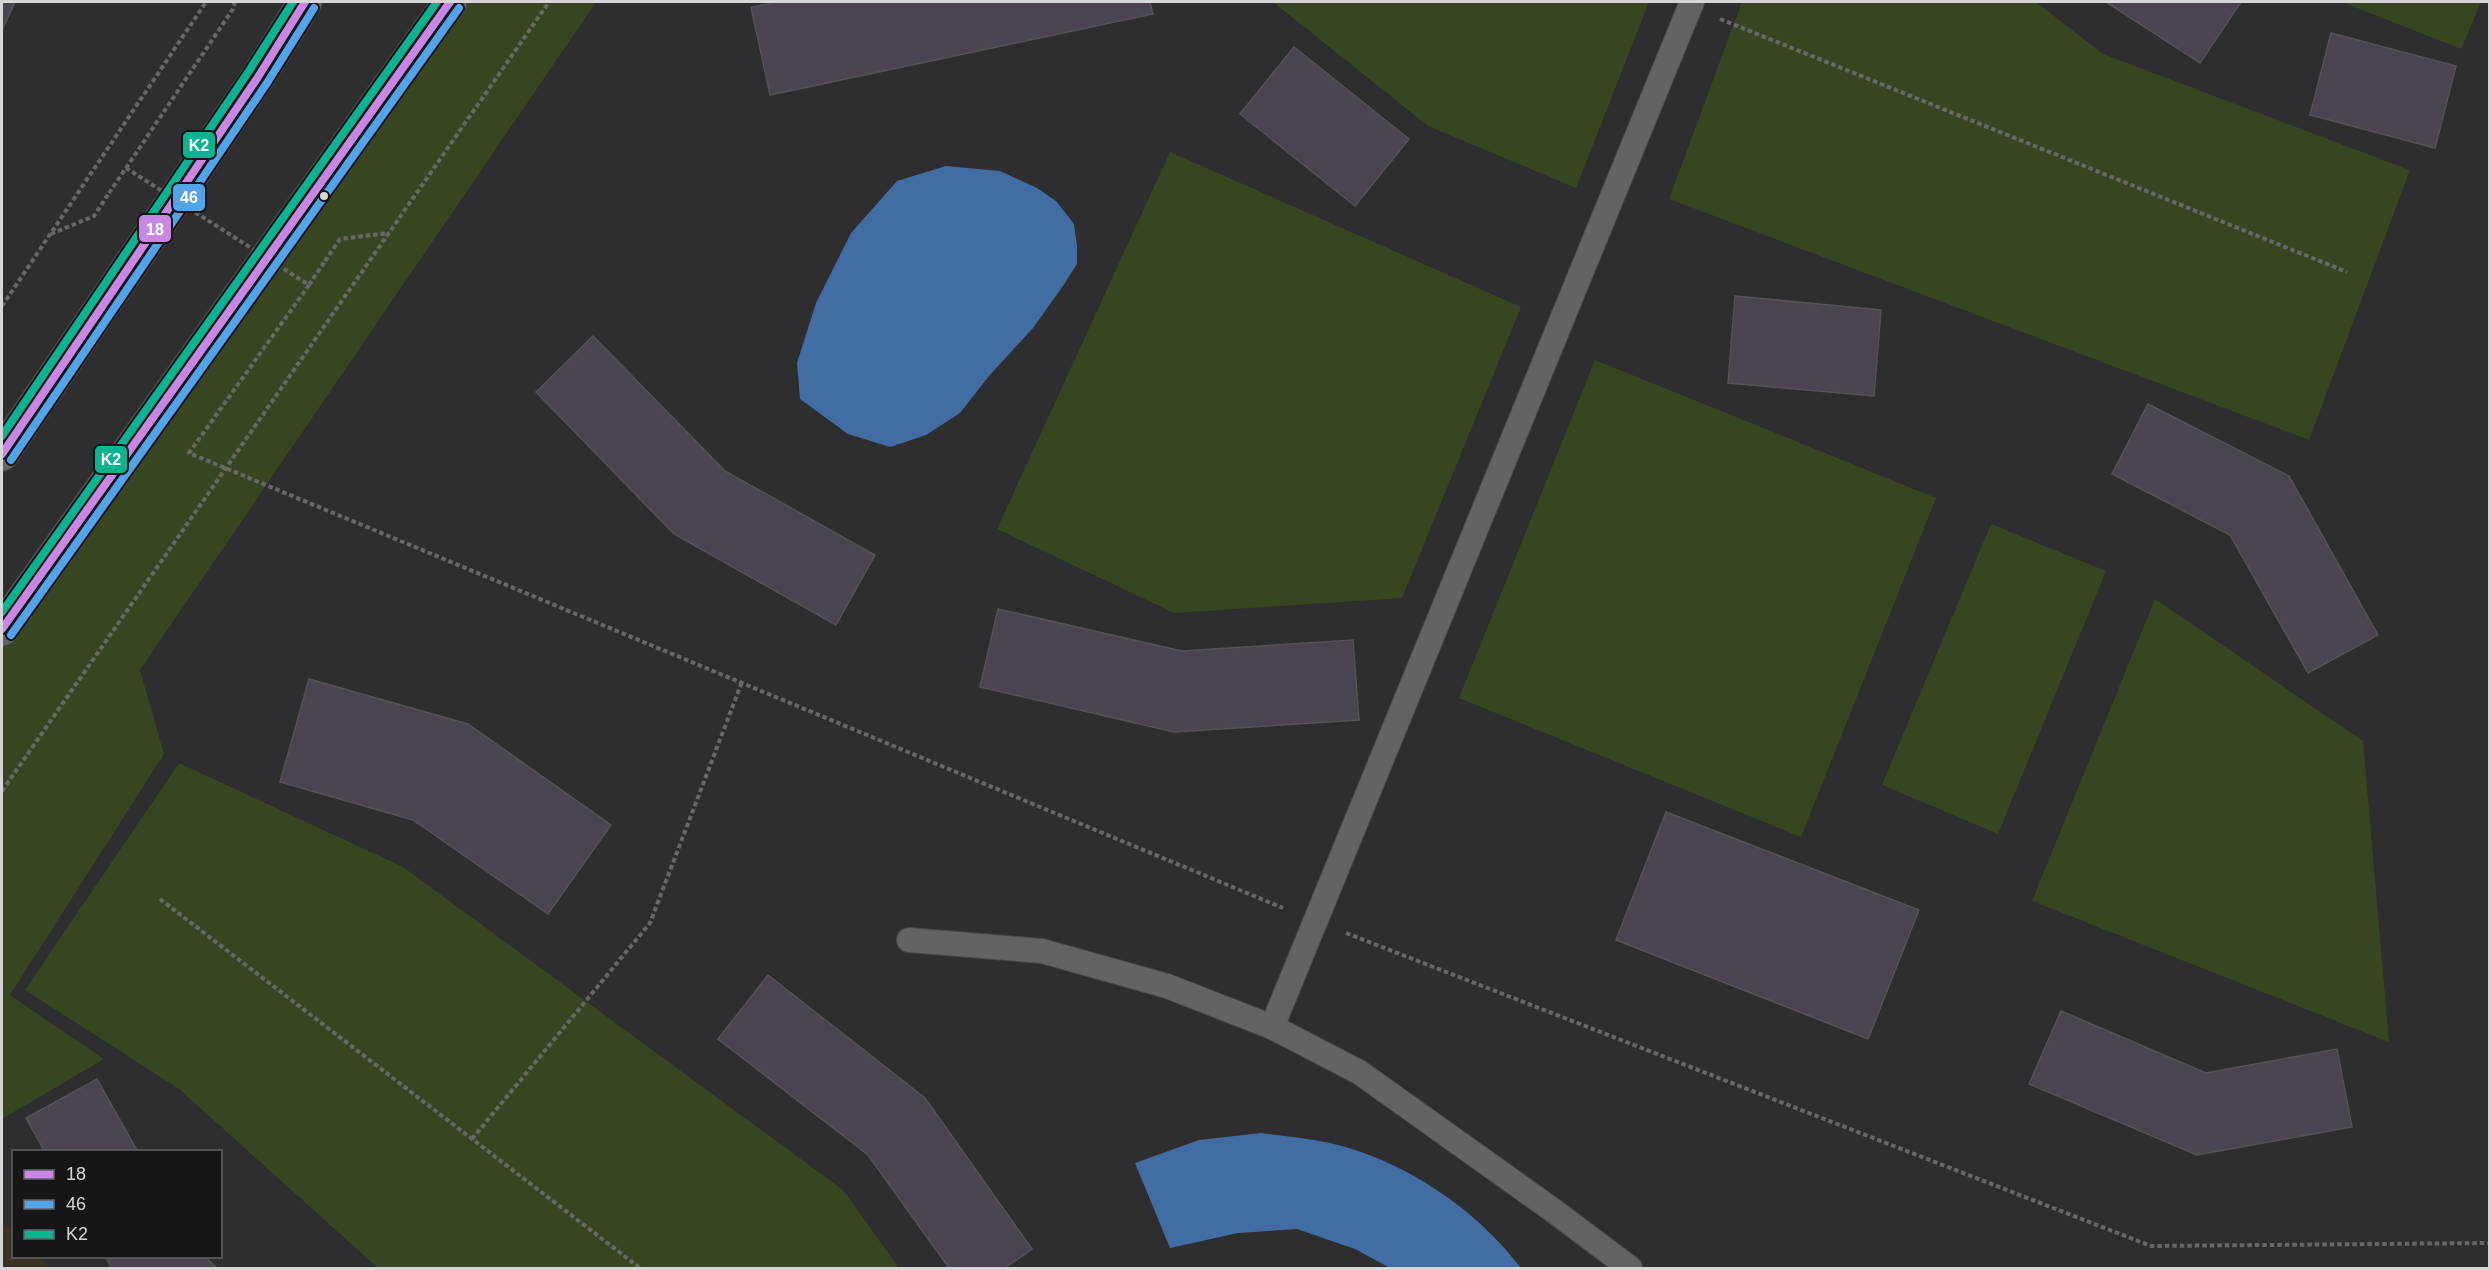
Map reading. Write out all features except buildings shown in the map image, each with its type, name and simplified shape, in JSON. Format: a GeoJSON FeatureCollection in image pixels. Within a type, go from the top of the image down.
{"type":"FeatureCollection","features":[{"type":"Feature","properties":{"kind":"main road"},"geometry":{"type":"LineString","coordinates":[[2,454],[258,77],[305,2]]}},
{"type":"Feature","properties":{"kind":"main road"},"geometry":{"type":"LineString","coordinates":[[2,629],[450,2]]}},
{"type":"Feature","properties":{"kind":"lane"},"geometry":{"type":"LineString","coordinates":[[1272,1027],[1691,4]]}},
{"type":"Feature","properties":{"kind":"lane"},"geometry":{"type":"LineString","coordinates":[[909,940],[1042,951],[1167,986],[1272,1027],[1359,1072],[1554,1211],[1630,1269]]}},
{"type":"Feature","properties":{"kind":"path"},"geometry":{"type":"LineString","coordinates":[[2,306],[206,2]]}},
{"type":"Feature","properties":{"kind":"path"},"geometry":{"type":"LineString","coordinates":[[50,234],[94,216],[233,9],[235,2]]}},
{"type":"Feature","properties":{"kind":"path"},"geometry":{"type":"LineString","coordinates":[[2,791],[549,2]]}},
{"type":"Feature","properties":{"kind":"path"},"geometry":{"type":"LineString","coordinates":[[1691,4],[2347,272]]}},
{"type":"Feature","properties":{"kind":"path"},"geometry":{"type":"LineString","coordinates":[[126,168],[309,285]]}},
{"type":"Feature","properties":{"kind":"path"},"geometry":{"type":"LineString","coordinates":[[203,434],[340,239],[389,233]]}},
{"type":"Feature","properties":{"kind":"path"},"geometry":{"type":"LineString","coordinates":[[472,1139],[650,923],[742,682]]}},
{"type":"Feature","properties":{"kind":"path"},"geometry":{"type":"LineString","coordinates":[[160,899],[640,1269]]}},
{"type":"Feature","properties":{"kind":"shaded area"},"geometry":{"type":"Polygon","coordinates":[[[2,1222],[12,1229],[12,1258],[41,1258],[50,1268],[2,1268],[2,1222]]]}},
{"type":"Feature","properties":{"kind":"green space"},"geometry":{"type":"Polygon","coordinates":[[[452,2],[596,2],[140,670],[164,754],[10,995],[104,1059],[2,1119],[2,632],[452,2]]]}},
{"type":"Feature","properties":{"kind":"green space"},"geometry":{"type":"Polygon","coordinates":[[[1273,2],[1649,2],[1576,188],[1428,126],[1273,2]]]}},
{"type":"Feature","properties":{"kind":"green space"},"geometry":{"type":"Polygon","coordinates":[[[1742,2],[2036,2],[2103,54],[2410,170],[2309,440],[1669,199],[1742,2]]]}},
{"type":"Feature","properties":{"kind":"green space"},"geometry":{"type":"Polygon","coordinates":[[[2342,2],[2481,2],[2461,49],[2342,2]]]}},
{"type":"Feature","properties":{"kind":"green space"},"geometry":{"type":"Polygon","coordinates":[[[1170,152],[1521,307],[1402,598],[1174,613],[997,529],[1170,152]]]}},
{"type":"Feature","properties":{"kind":"green space"},"geometry":{"type":"Polygon","coordinates":[[[1595,360],[1936,498],[1801,837],[1459,698],[1595,360]]]}},
{"type":"Feature","properties":{"kind":"green space"},"geometry":{"type":"Polygon","coordinates":[[[1991,524],[2106,571],[1998,834],[1882,785],[1991,524]]]}},
{"type":"Feature","properties":{"kind":"green space"},"geometry":{"type":"Polygon","coordinates":[[[2155,599],[2363,741],[2389,1042],[2032,901],[2155,599]]]}},
{"type":"Feature","properties":{"kind":"green space"},"geometry":{"type":"Polygon","coordinates":[[[179,763],[403,867],[843,1190],[899,1268],[378,1268],[179,1089],[25,990],[179,763]]]}},
{"type":"Feature","properties":{"kind":"water"},"geometry":{"type":"Polygon","coordinates":[[[946,166],[1000,171],[1037,188],[1056,201],[1074,224],[1077,264],[1033,328],[989,376],[960,413],[926,435],[890,447],[848,434],[800,399],[797,363],[816,303],[851,233],[897,181],[946,166]]]}},
{"type":"Feature","properties":{"kind":"water"},"geometry":{"type":"Polygon","coordinates":[[[1261,1133],[1330,1143],[1385,1161],[1411,1174],[1460,1207],[1503,1246],[1521,1268],[1390,1268],[1355,1249],[1297,1229],[1238,1233],[1170,1248],[1135,1163],[1199,1140],[1261,1133]]]}},
{"type":"Feature","properties":{"kind":"transit line","name":"K2"},"geometry":{"type":"LineString","coordinates":[[2,436],[249,71],[293,2]]}},
{"type":"Feature","properties":{"kind":"transit line","name":"18"},"geometry":{"type":"LineString","coordinates":[[2,454],[258,77],[305,2]]}},
{"type":"Feature","properties":{"kind":"transit line","name":"K2"},"geometry":{"type":"LineString","coordinates":[[2,612],[437,2]]}},
{"type":"Feature","properties":{"kind":"transit line","name":"18"},"geometry":{"type":"LineString","coordinates":[[2,629],[450,2]]}},
{"type":"Feature","properties":{"kind":"transit line","name":"46"},"geometry":{"type":"LineString","coordinates":[[11,460],[267,83],[314,8]]}},
{"type":"Feature","properties":{"kind":"transit line","name":"46"},"geometry":{"type":"LineString","coordinates":[[11,635],[459,8]]}}]}
